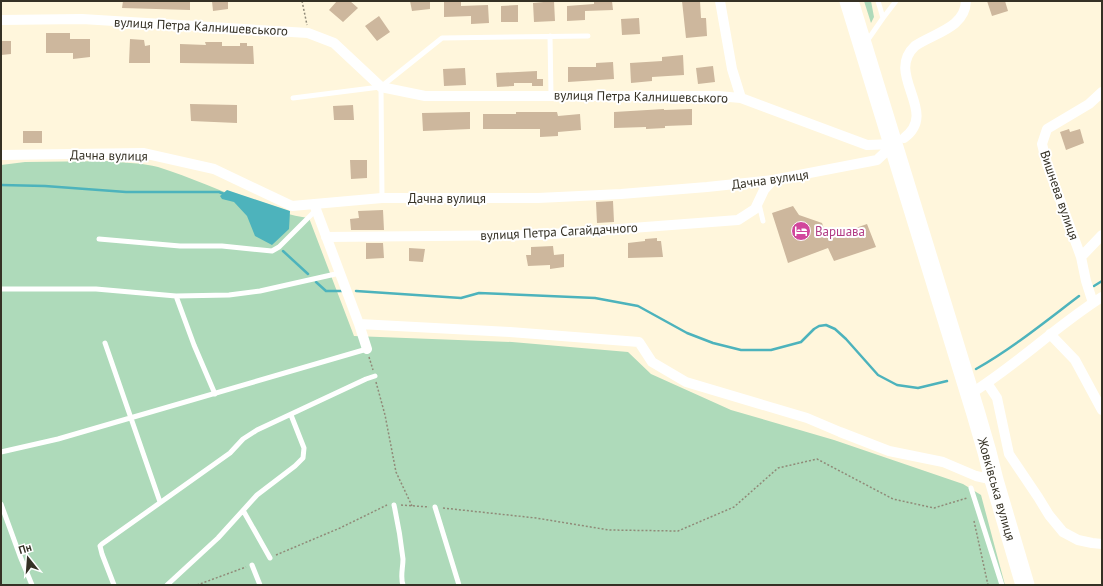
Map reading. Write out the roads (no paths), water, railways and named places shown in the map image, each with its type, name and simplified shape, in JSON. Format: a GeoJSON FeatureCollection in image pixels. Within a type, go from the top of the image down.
{"type":"FeatureCollection","features":[{"type":"Feature","properties":{"kind":"highway","name":"Жовківська вулиця"},"geometry":{"type":"LineString","coordinates":[[849,1],[863,46],[899,141],[1025,585]]}},
{"type":"Feature","properties":{"kind":"street"},"geometry":{"type":"LineString","coordinates":[[720,1],[732,69],[741,98]]}},
{"type":"Feature","properties":{"kind":"street","name":"Дачна вулиця"},"geometry":{"type":"LineString","coordinates":[[1,155],[143,152],[214,169],[292,206],[315,207],[382,198],[545,198],[660,191],[814,175],[877,160],[913,130],[917,119],[915,104],[905,74],[904,67],[907,56],[915,46],[956,23],[961,18],[968,3]]}},
{"type":"Feature","properties":{"kind":"street","name":"вулиця Петра Калнишевського"},"geometry":{"type":"LineString","coordinates":[[1,20],[82,19],[308,33],[334,43],[382,87],[425,96],[718,96],[741,98],[867,145],[899,141]]}},
{"type":"Feature","properties":{"kind":"street","name":"Вишнева вулиця"},"geometry":{"type":"LineString","coordinates":[[1092,303],[1082,257],[1047,164],[1042,144],[1047,129],[1089,104],[1102,92]]}},
{"type":"Feature","properties":{"kind":"street","name":"вулиця Петра Сагайдачного"},"geometry":{"type":"LineString","coordinates":[[326,237],[539,235],[738,220],[755,209],[764,190],[773,180]]}},
{"type":"Feature","properties":{"kind":"street"},"geometry":{"type":"LineString","coordinates":[[315,207],[367,349]]}},
{"type":"Feature","properties":{"kind":"street"},"geometry":{"type":"LineString","coordinates":[[1082,257],[1102,235]]}},
{"type":"Feature","properties":{"kind":"street"},"geometry":{"type":"LineString","coordinates":[[970,394],[987,384],[1050,334],[1102,297]]}},
{"type":"Feature","properties":{"kind":"street"},"geometry":{"type":"LineString","coordinates":[[359,324],[510,332],[639,342],[652,362],[686,382],[807,418],[889,451],[943,462],[976,476],[994,480]]}},
{"type":"Feature","properties":{"kind":"street"},"geometry":{"type":"LineString","coordinates":[[1050,334],[1075,360],[1102,410]]}},
{"type":"Feature","properties":{"kind":"street"},"geometry":{"type":"LineString","coordinates":[[987,384],[997,398],[1009,454],[1038,497],[1048,516],[1063,532],[1078,540],[1102,544]]}},
{"type":"Feature","properties":{"kind":"lane"},"geometry":{"type":"LineString","coordinates":[[878,1],[883,18]]}},
{"type":"Feature","properties":{"kind":"lane"},"geometry":{"type":"LineString","coordinates":[[863,46],[896,1]]}},
{"type":"Feature","properties":{"kind":"lane"},"geometry":{"type":"LineString","coordinates":[[550,36],[551,95]]}},
{"type":"Feature","properties":{"kind":"lane"},"geometry":{"type":"LineString","coordinates":[[293,98],[382,87],[442,38],[588,36]]}},
{"type":"Feature","properties":{"kind":"lane"},"geometry":{"type":"LineString","coordinates":[[382,87],[382,198]]}},
{"type":"Feature","properties":{"kind":"lane"},"geometry":{"type":"LineString","coordinates":[[758,201],[763,221]]}},
{"type":"Feature","properties":{"kind":"lane"},"geometry":{"type":"LineString","coordinates":[[99,239],[180,246],[222,246],[272,251],[279,247],[315,207]]}},
{"type":"Feature","properties":{"kind":"lane"},"geometry":{"type":"LineString","coordinates":[[1,289],[96,289],[176,296],[229,295],[260,291],[340,273]]}},
{"type":"Feature","properties":{"kind":"lane"},"geometry":{"type":"LineString","coordinates":[[176,296],[194,345],[215,394]]}},
{"type":"Feature","properties":{"kind":"lane"},"geometry":{"type":"LineString","coordinates":[[105,343],[130,419],[160,502]]}},
{"type":"Feature","properties":{"kind":"lane"},"geometry":{"type":"LineString","coordinates":[[1,452],[58,439],[130,419],[367,349]]}},
{"type":"Feature","properties":{"kind":"lane"},"geometry":{"type":"LineString","coordinates":[[114,585],[100,546],[230,453],[245,438],[263,427],[374,376]]}},
{"type":"Feature","properties":{"kind":"lane"},"geometry":{"type":"LineString","coordinates":[[167,585],[244,512],[250,502],[296,466],[303,458],[304,448],[291,415]]}},
{"type":"Feature","properties":{"kind":"lane"},"geometry":{"type":"LineString","coordinates":[[971,488],[1002,585]]}},
{"type":"Feature","properties":{"kind":"lane"},"geometry":{"type":"LineString","coordinates":[[1,504],[32,585]]}},
{"type":"Feature","properties":{"kind":"lane"},"geometry":{"type":"LineString","coordinates":[[394,505],[400,532],[403,562],[401,580],[403,585]]}},
{"type":"Feature","properties":{"kind":"lane"},"geometry":{"type":"LineString","coordinates":[[435,507],[459,585]]}},
{"type":"Feature","properties":{"kind":"lane"},"geometry":{"type":"LineString","coordinates":[[244,512],[270,558]]}},
{"type":"Feature","properties":{"kind":"lane"},"geometry":{"type":"LineString","coordinates":[[252,565],[260,585]]}},
{"type":"Feature","properties":{"kind":"water"},"geometry":{"type":"Polygon","coordinates":[[[227,190],[290,211],[289,229],[272,245],[255,236],[247,216],[234,202],[222,199],[220,196],[227,190]]]}},
{"type":"Feature","properties":{"kind":"waterway"},"geometry":{"type":"LineString","coordinates":[[1,185],[45,186],[126,192],[219,192],[224,194]]}},
{"type":"Feature","properties":{"kind":"waterway"},"geometry":{"type":"LineString","coordinates":[[283,251],[308,274]]}},
{"type":"Feature","properties":{"kind":"waterway"},"geometry":{"type":"LineString","coordinates":[[1094,286],[1102,281]]}},
{"type":"Feature","properties":{"kind":"waterway"},"geometry":{"type":"LineString","coordinates":[[316,282],[326,291],[344,291]]}},
{"type":"Feature","properties":{"kind":"waterway"},"geometry":{"type":"LineString","coordinates":[[356,291],[461,298],[479,293],[595,298],[638,306],[687,333],[713,343],[741,350],[771,350],[801,342],[814,329],[819,326],[826,325],[835,329],[846,339],[878,375],[897,385],[918,388],[947,381]]}},
{"type":"Feature","properties":{"kind":"waterway"},"geometry":{"type":"LineString","coordinates":[[976,369],[1042,325],[1079,296]]}},
{"type":"Feature","properties":{"kind":"place","name":"Варшава"},"geometry":{"type":"Point","coordinates":[801,231]}}]}
